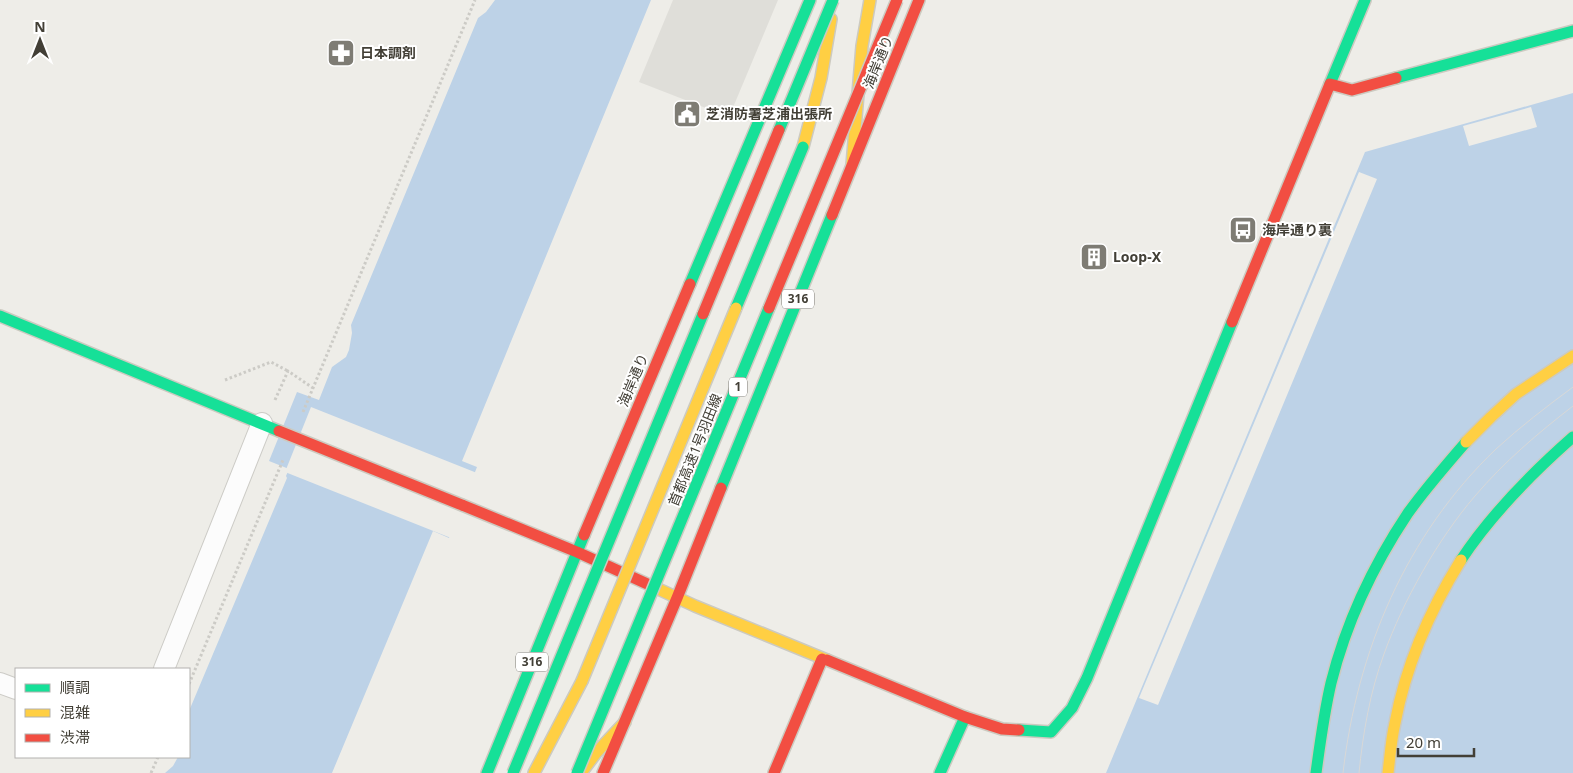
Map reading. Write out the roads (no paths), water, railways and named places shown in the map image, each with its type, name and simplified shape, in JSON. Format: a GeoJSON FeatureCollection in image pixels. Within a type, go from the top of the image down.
{"type":"FeatureCollection","features":[{"type":"Feature","properties":{"kind":"main road","name":"海岸通り"},"geometry":{"type":"LineString","coordinates":[[487,773],[577,552],[810,0]]}},
{"type":"Feature","properties":{"kind":"main road"},"geometry":{"type":"LineString","coordinates":[[534,773],[582,681],[803,147],[821,78],[833,0]]}},
{"type":"Feature","properties":{"kind":"main road"},"geometry":{"type":"LineString","coordinates":[[513,773],[833,0]]}},
{"type":"Feature","properties":{"kind":"main road"},"geometry":{"type":"LineString","coordinates":[[852,165],[862,46],[870,0]]}},
{"type":"Feature","properties":{"kind":"main road","name":"首都高速1号羽田線"},"geometry":{"type":"LineString","coordinates":[[577,773],[897,0]]}},
{"type":"Feature","properties":{"kind":"main road","name":"海岸通り"},"geometry":{"type":"LineString","coordinates":[[603,773],[677,598],[919,0]]}},
{"type":"Feature","properties":{"kind":"main road"},"geometry":{"type":"LineString","coordinates":[[0,316],[271,420],[462,505],[577,552],[677,598],[965,717],[1002,729],[1051,732],[1072,708],[1087,678],[1366,0]]}},
{"type":"Feature","properties":{"kind":"main road"},"geometry":{"type":"LineString","coordinates":[[1330,84],[1352,90],[1573,31]]}},
{"type":"Feature","properties":{"kind":"main road"},"geometry":{"type":"LineString","coordinates":[[1316,773],[1324,712],[1335,665],[1350,620],[1392,538],[1448,460],[1481,426],[1515,395],[1573,356]]}},
{"type":"Feature","properties":{"kind":"main road"},"geometry":{"type":"LineString","coordinates":[[1388,773],[1396,714],[1406,678],[1433,609],[1451,575],[1472,542],[1515,490],[1573,437]]}},
{"type":"Feature","properties":{"kind":"main road"},"geometry":{"type":"LineString","coordinates":[[774,773],[822,659]]}},
{"type":"Feature","properties":{"kind":"main road"},"geometry":{"type":"LineString","coordinates":[[940,773],[965,717]]}},
{"type":"Feature","properties":{"kind":"main road"},"geometry":{"type":"LineString","coordinates":[[581,773],[596,752],[625,722]]}},
{"type":"Feature","properties":{"kind":"street"},"geometry":{"type":"LineString","coordinates":[[164,668],[271,420]]}},
{"type":"Feature","properties":{"kind":"street"},"geometry":{"type":"LineString","coordinates":[[0,683],[15,689]]}},
{"type":"Feature","properties":{"kind":"water"},"geometry":{"type":"Polygon","coordinates":[[[495,0],[651,0],[462,461],[477,467],[449,538],[433,531],[332,773],[165,773],[173,766],[177,758],[190,758],[190,709],[287,478],[289,469],[269,461],[297,392],[319,400],[332,367],[346,357],[352,333],[351,325],[478,18],[486,12],[495,0]]]}},
{"type":"Feature","properties":{"kind":"water"},"geometry":{"type":"Polygon","coordinates":[[[1573,93],[1573,773],[1106,773],[1365,152],[1573,93]]]}},
{"type":"Feature","properties":{"kind":"tram line"},"geometry":{"type":"LineString","coordinates":[[1343,773],[1360,683],[1391,597],[1412,557],[1436,519],[1464,483],[1496,449],[1533,417],[1573,387]]}},
{"type":"Feature","properties":{"kind":"tram line"},"geometry":{"type":"LineString","coordinates":[[1359,773],[1368,713],[1379,668],[1401,613],[1423,571],[1448,531],[1486,483],[1522,448],[1573,406]]}},
{"type":"Feature","properties":{"kind":"place","name":"日本調剤"},"geometry":{"type":"Point","coordinates":[341,53]}},
{"type":"Feature","properties":{"kind":"place","name":"芝消防署芝浦出張所"},"geometry":{"type":"Point","coordinates":[687,114]}},
{"type":"Feature","properties":{"kind":"place","name":"海岸通り裏"},"geometry":{"type":"Point","coordinates":[1243,230]}},
{"type":"Feature","properties":{"kind":"place","name":"Loop-X"},"geometry":{"type":"Point","coordinates":[1094,257]}}]}
